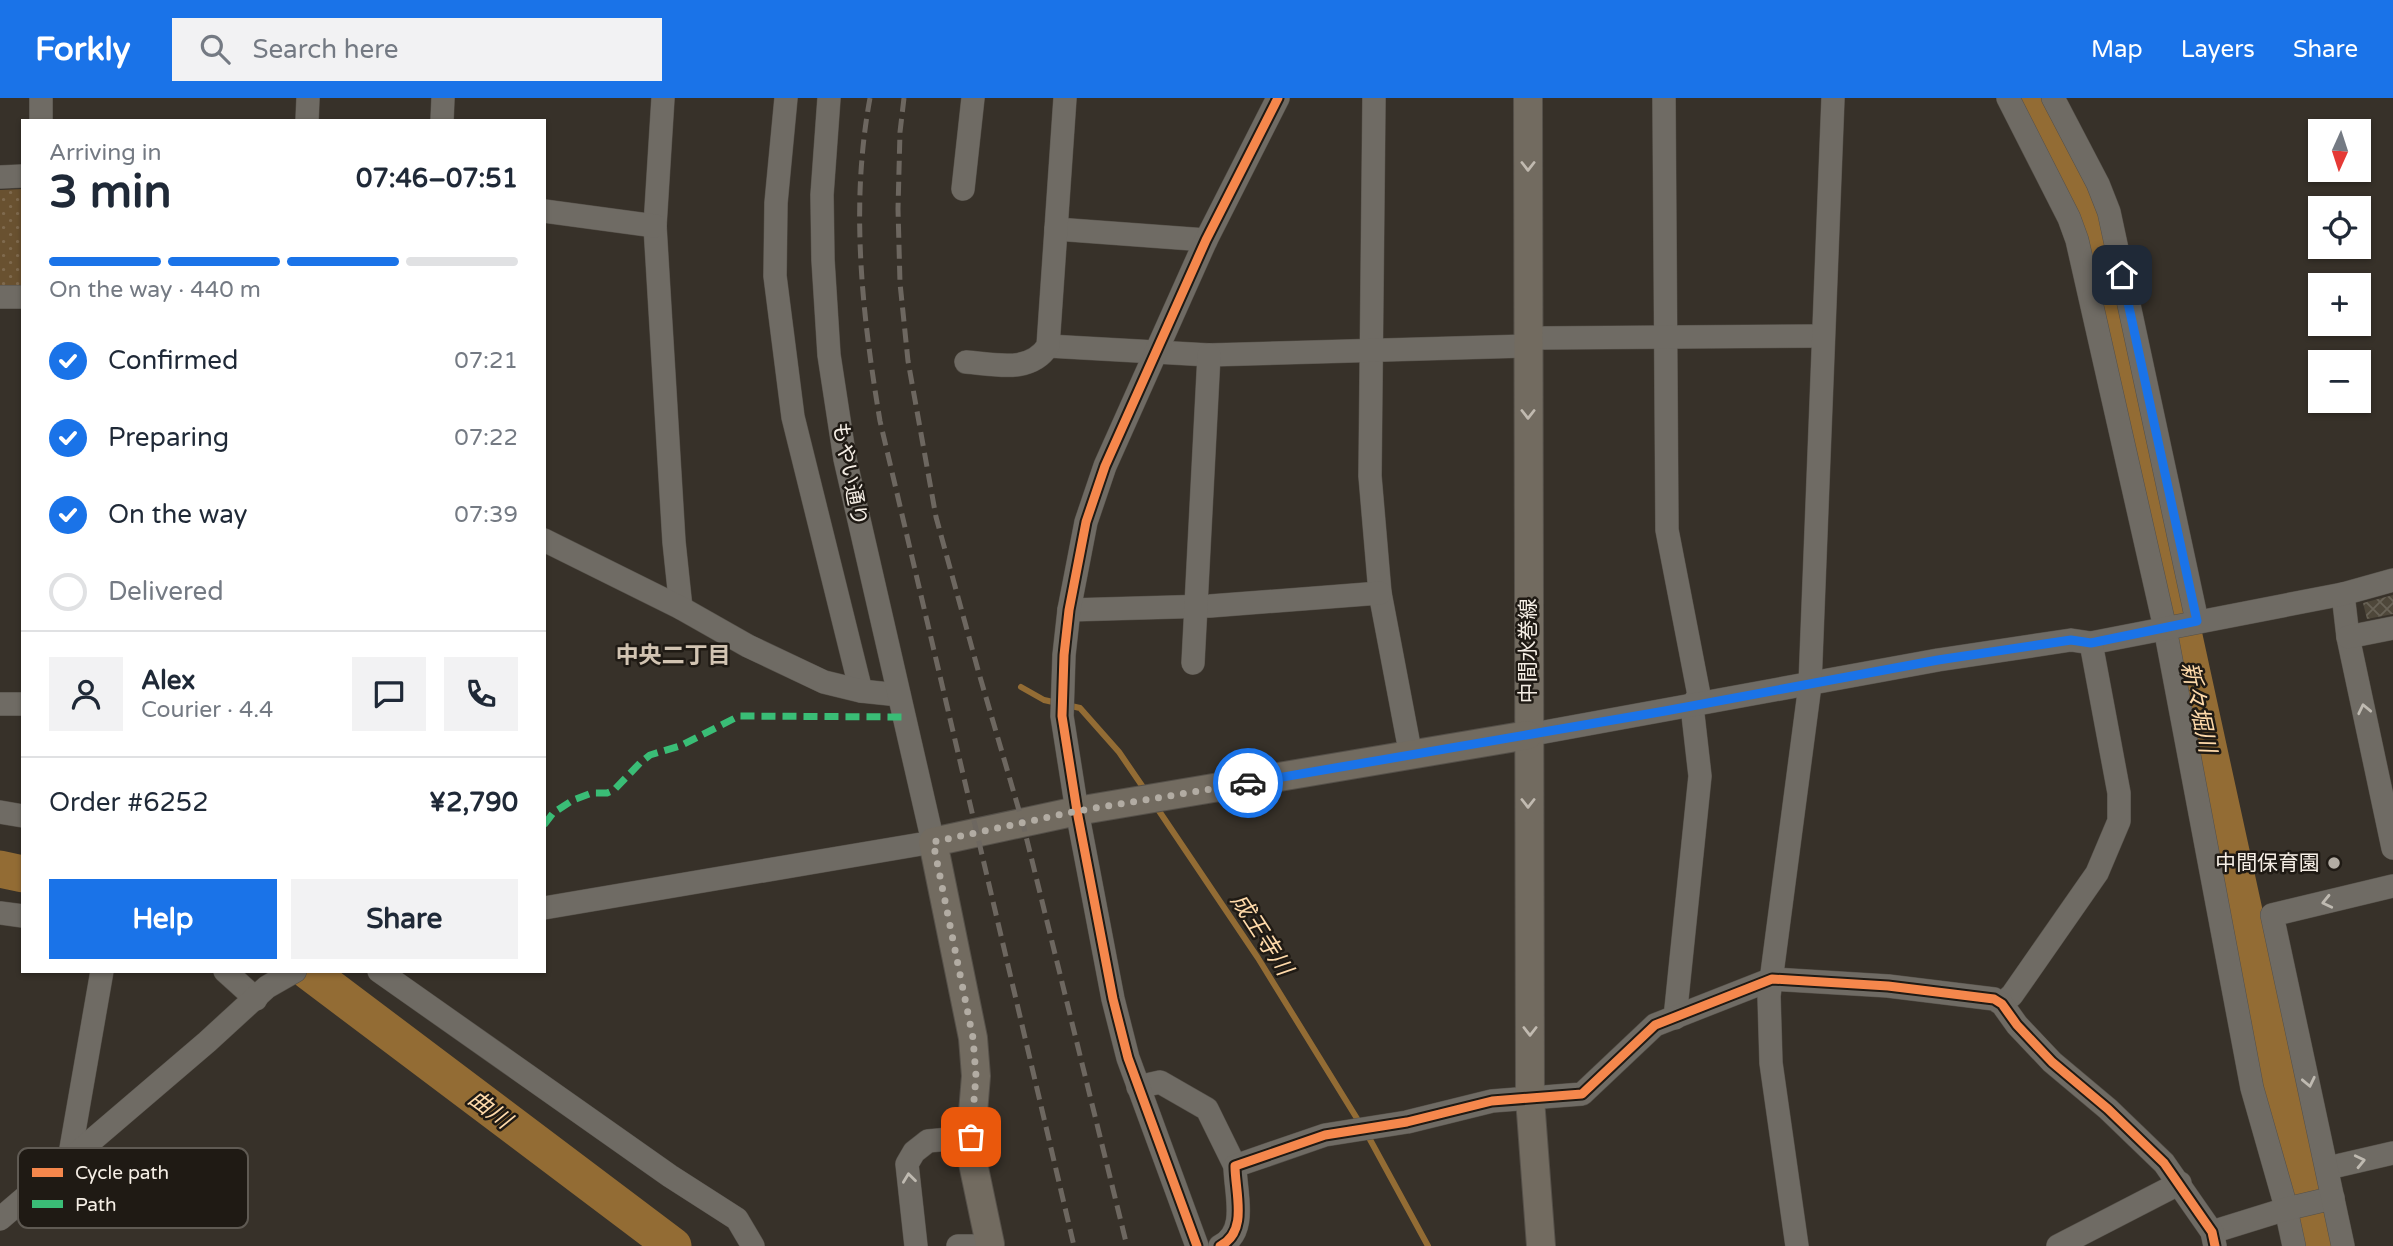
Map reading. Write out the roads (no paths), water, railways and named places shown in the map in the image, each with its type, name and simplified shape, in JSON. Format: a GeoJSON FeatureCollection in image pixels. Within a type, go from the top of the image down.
{"type":"FeatureCollection","features":[{"type":"Feature","properties":{"kind":"main road","name":"中間水巻線"},"geometry":{"type":"LineString","coordinates":[[1528,98],[1530,1099],[1541,1246]]}},
{"type":"Feature","properties":{"kind":"main road"},"geometry":{"type":"LineString","coordinates":[[990,1245],[970,1149],[976,1076],[973,1038],[933,842],[1077,811],[1528,735]]}},
{"type":"Feature","properties":{"kind":"street"},"geometry":{"type":"LineString","coordinates":[[41,98],[41,119]]}},
{"type":"Feature","properties":{"kind":"street"},"geometry":{"type":"LineString","coordinates":[[307,119],[308,98]]}},
{"type":"Feature","properties":{"kind":"street"},"geometry":{"type":"LineString","coordinates":[[442,119],[443,98]]}},
{"type":"Feature","properties":{"kind":"street"},"geometry":{"type":"LineString","coordinates":[[663,98],[655,226],[674,542],[681,608]]}},
{"type":"Feature","properties":{"kind":"street"},"geometry":{"type":"LineString","coordinates":[[786,98],[776,203],[775,276],[793,417],[861,691]]}},
{"type":"Feature","properties":{"kind":"street","name":"もやい通り"},"geometry":{"type":"LineString","coordinates":[[829,98],[822,195],[829,355],[845,459],[933,842]]}},
{"type":"Feature","properties":{"kind":"street"},"geometry":{"type":"LineString","coordinates":[[963,189],[973,98]]}},
{"type":"Feature","properties":{"kind":"street"},"geometry":{"type":"LineString","coordinates":[[967,362],[1026,365],[1038,358],[1048,346],[1065,98]]}},
{"type":"Feature","properties":{"kind":"street"},"geometry":{"type":"LineString","coordinates":[[1198,1246],[1128,1058],[1113,999],[1062,716],[1064,655],[1069,610],[1090,511],[1105,466],[1206,240],[1278,98]]}},
{"type":"Feature","properties":{"kind":"street"},"geometry":{"type":"LineString","coordinates":[[1374,98],[1370,477],[1380,593],[1411,756]]}},
{"type":"Feature","properties":{"kind":"street"},"geometry":{"type":"LineString","coordinates":[[1664,98],[1667,530],[1699,695],[1692,706],[1700,776],[1675,1018]]}},
{"type":"Feature","properties":{"kind":"street"},"geometry":{"type":"LineString","coordinates":[[1797,1246],[1771,1063],[1769,996],[1810,685],[1833,98]]}},
{"type":"Feature","properties":{"kind":"street"},"geometry":{"type":"LineString","coordinates":[[2008,98],[2069,218],[2077,240],[2166,627],[2252,1088],[2289,1208],[2294,1246]]}},
{"type":"Feature","properties":{"kind":"street"},"geometry":{"type":"LineString","coordinates":[[2053,98],[2098,184],[2109,212],[2194,622]]}},
{"type":"Feature","properties":{"kind":"street"},"geometry":{"type":"LineString","coordinates":[[0,177],[21,176]]}},
{"type":"Feature","properties":{"kind":"street"},"geometry":{"type":"LineString","coordinates":[[546,211],[655,226]]}},
{"type":"Feature","properties":{"kind":"street"},"geometry":{"type":"LineString","coordinates":[[1056,229],[1206,240]]}},
{"type":"Feature","properties":{"kind":"street"},"geometry":{"type":"LineString","coordinates":[[0,297],[21,297]]}},
{"type":"Feature","properties":{"kind":"street"},"geometry":{"type":"LineString","coordinates":[[1048,346],[1209,355],[1528,346],[1539,338],[1823,335]]}},
{"type":"Feature","properties":{"kind":"street"},"geometry":{"type":"LineString","coordinates":[[1193,663],[1209,355]]}},
{"type":"Feature","properties":{"kind":"street"},"geometry":{"type":"LineString","coordinates":[[546,541],[681,608],[748,646],[824,682],[861,691],[899,695]]}},
{"type":"Feature","properties":{"kind":"street"},"geometry":{"type":"LineString","coordinates":[[1528,735],[1938,660],[2071,640],[2091,643],[2343,594],[2393,580]]}},
{"type":"Feature","properties":{"kind":"street"},"geometry":{"type":"LineString","coordinates":[[1069,610],[1194,606],[1380,593]]}},
{"type":"Feature","properties":{"kind":"street"},"geometry":{"type":"LineString","coordinates":[[2343,594],[2348,637],[2384,754],[2393,848]]}},
{"type":"Feature","properties":{"kind":"street"},"geometry":{"type":"LineString","coordinates":[[2348,637],[2393,628]]}},
{"type":"Feature","properties":{"kind":"street"},"geometry":{"type":"LineString","coordinates":[[2002,1004],[2012,995],[2097,873],[2119,821],[2119,793],[2091,643]]}},
{"type":"Feature","properties":{"kind":"street"},"geometry":{"type":"LineString","coordinates":[[0,704],[21,704]]}},
{"type":"Feature","properties":{"kind":"street"},"geometry":{"type":"LineString","coordinates":[[0,812],[21,816]]}},
{"type":"Feature","properties":{"kind":"street"},"geometry":{"type":"LineString","coordinates":[[546,908],[933,842]]}},
{"type":"Feature","properties":{"kind":"street"},"geometry":{"type":"LineString","coordinates":[[2343,1246],[2327,1199],[2328,1168],[2272,915],[2393,886]]}},
{"type":"Feature","properties":{"kind":"street"},"geometry":{"type":"LineString","coordinates":[[0,913],[21,916]]}},
{"type":"Feature","properties":{"kind":"street"},"geometry":{"type":"LineString","coordinates":[[71,1148],[102,973]]}},
{"type":"Feature","properties":{"kind":"street"},"geometry":{"type":"LineString","coordinates":[[228,973],[261,993]]}},
{"type":"Feature","properties":{"kind":"street"},"geometry":{"type":"LineString","coordinates":[[83,1148],[261,993],[292,973]]}},
{"type":"Feature","properties":{"kind":"street"},"geometry":{"type":"LineString","coordinates":[[382,973],[659,1169],[737,1219],[753,1246]]}},
{"type":"Feature","properties":{"kind":"street"},"geometry":{"type":"LineString","coordinates":[[1235,1166],[1325,1135],[1407,1122],[1492,1101],[1582,1094],[1656,1025],[1772,979],[1888,986],[1994,999],[2002,1004],[2017,1025],[2052,1062],[2146,1143],[2180,1183],[2213,1239],[2289,1208],[2327,1199]]}},
{"type":"Feature","properties":{"kind":"street"},"geometry":{"type":"LineString","coordinates":[[1138,1087],[1160,1082],[1207,1109],[1235,1166],[1238,1222],[1235,1233],[1220,1246]]}},
{"type":"Feature","properties":{"kind":"street"},"geometry":{"type":"LineString","coordinates":[[916,1246],[907,1164],[914,1152],[928,1141],[971,1137]]}},
{"type":"Feature","properties":{"kind":"street"},"geometry":{"type":"LineString","coordinates":[[2328,1168],[2393,1153]]}},
{"type":"Feature","properties":{"kind":"street"},"geometry":{"type":"LineString","coordinates":[[2058,1246],[2180,1183]]}},
{"type":"Feature","properties":{"kind":"street"},"geometry":{"type":"LineString","coordinates":[[0,1219],[18,1204]]}},
{"type":"Feature","properties":{"kind":"street"},"geometry":{"type":"LineString","coordinates":[[958,1246],[990,1245]]}},
{"type":"Feature","properties":{"kind":"waterway","name":"新々堀川"},"geometry":{"type":"LineString","coordinates":[[2033,98],[2093,219],[2317,1246]]}},
{"type":"Feature","properties":{"kind":"waterway","name":"成王寺川"},"geometry":{"type":"LineString","coordinates":[[1021,687],[1044,700],[1080,708],[1119,752],[1147,793]]}},
{"type":"Feature","properties":{"kind":"waterway","name":"成王寺川"},"geometry":{"type":"LineString","coordinates":[[1155,805],[1258,958],[1361,1125]]}},
{"type":"Feature","properties":{"kind":"waterway","name":"曲川"},"geometry":{"type":"LineString","coordinates":[[0,869],[21,874]]}},
{"type":"Feature","properties":{"kind":"waterway","name":"曲川"},"geometry":{"type":"LineString","coordinates":[[311,973],[673,1246]]}},
{"type":"Feature","properties":{"kind":"waterway","name":"成王寺川"},"geometry":{"type":"LineString","coordinates":[[1367,1134],[1428,1246]]}},
{"type":"Feature","properties":{"kind":"railway"},"geometry":{"type":"LineString","coordinates":[[870,98],[861,179],[861,260],[868,340],[880,421],[1074,1246]]}},
{"type":"Feature","properties":{"kind":"railway"},"geometry":{"type":"LineString","coordinates":[[904,98],[900,132],[898,209],[900,283],[908,361],[936,517],[1023,824],[1127,1246]]}},
{"type":"Feature","properties":{"kind":"place","name":"中間保育園"},"geometry":{"type":"Point","coordinates":[2334,863]}},
{"type":"Feature","properties":{"kind":"district","name":"中央二丁目"},"geometry":{"type":"Point","coordinates":[673,655]}}]}
